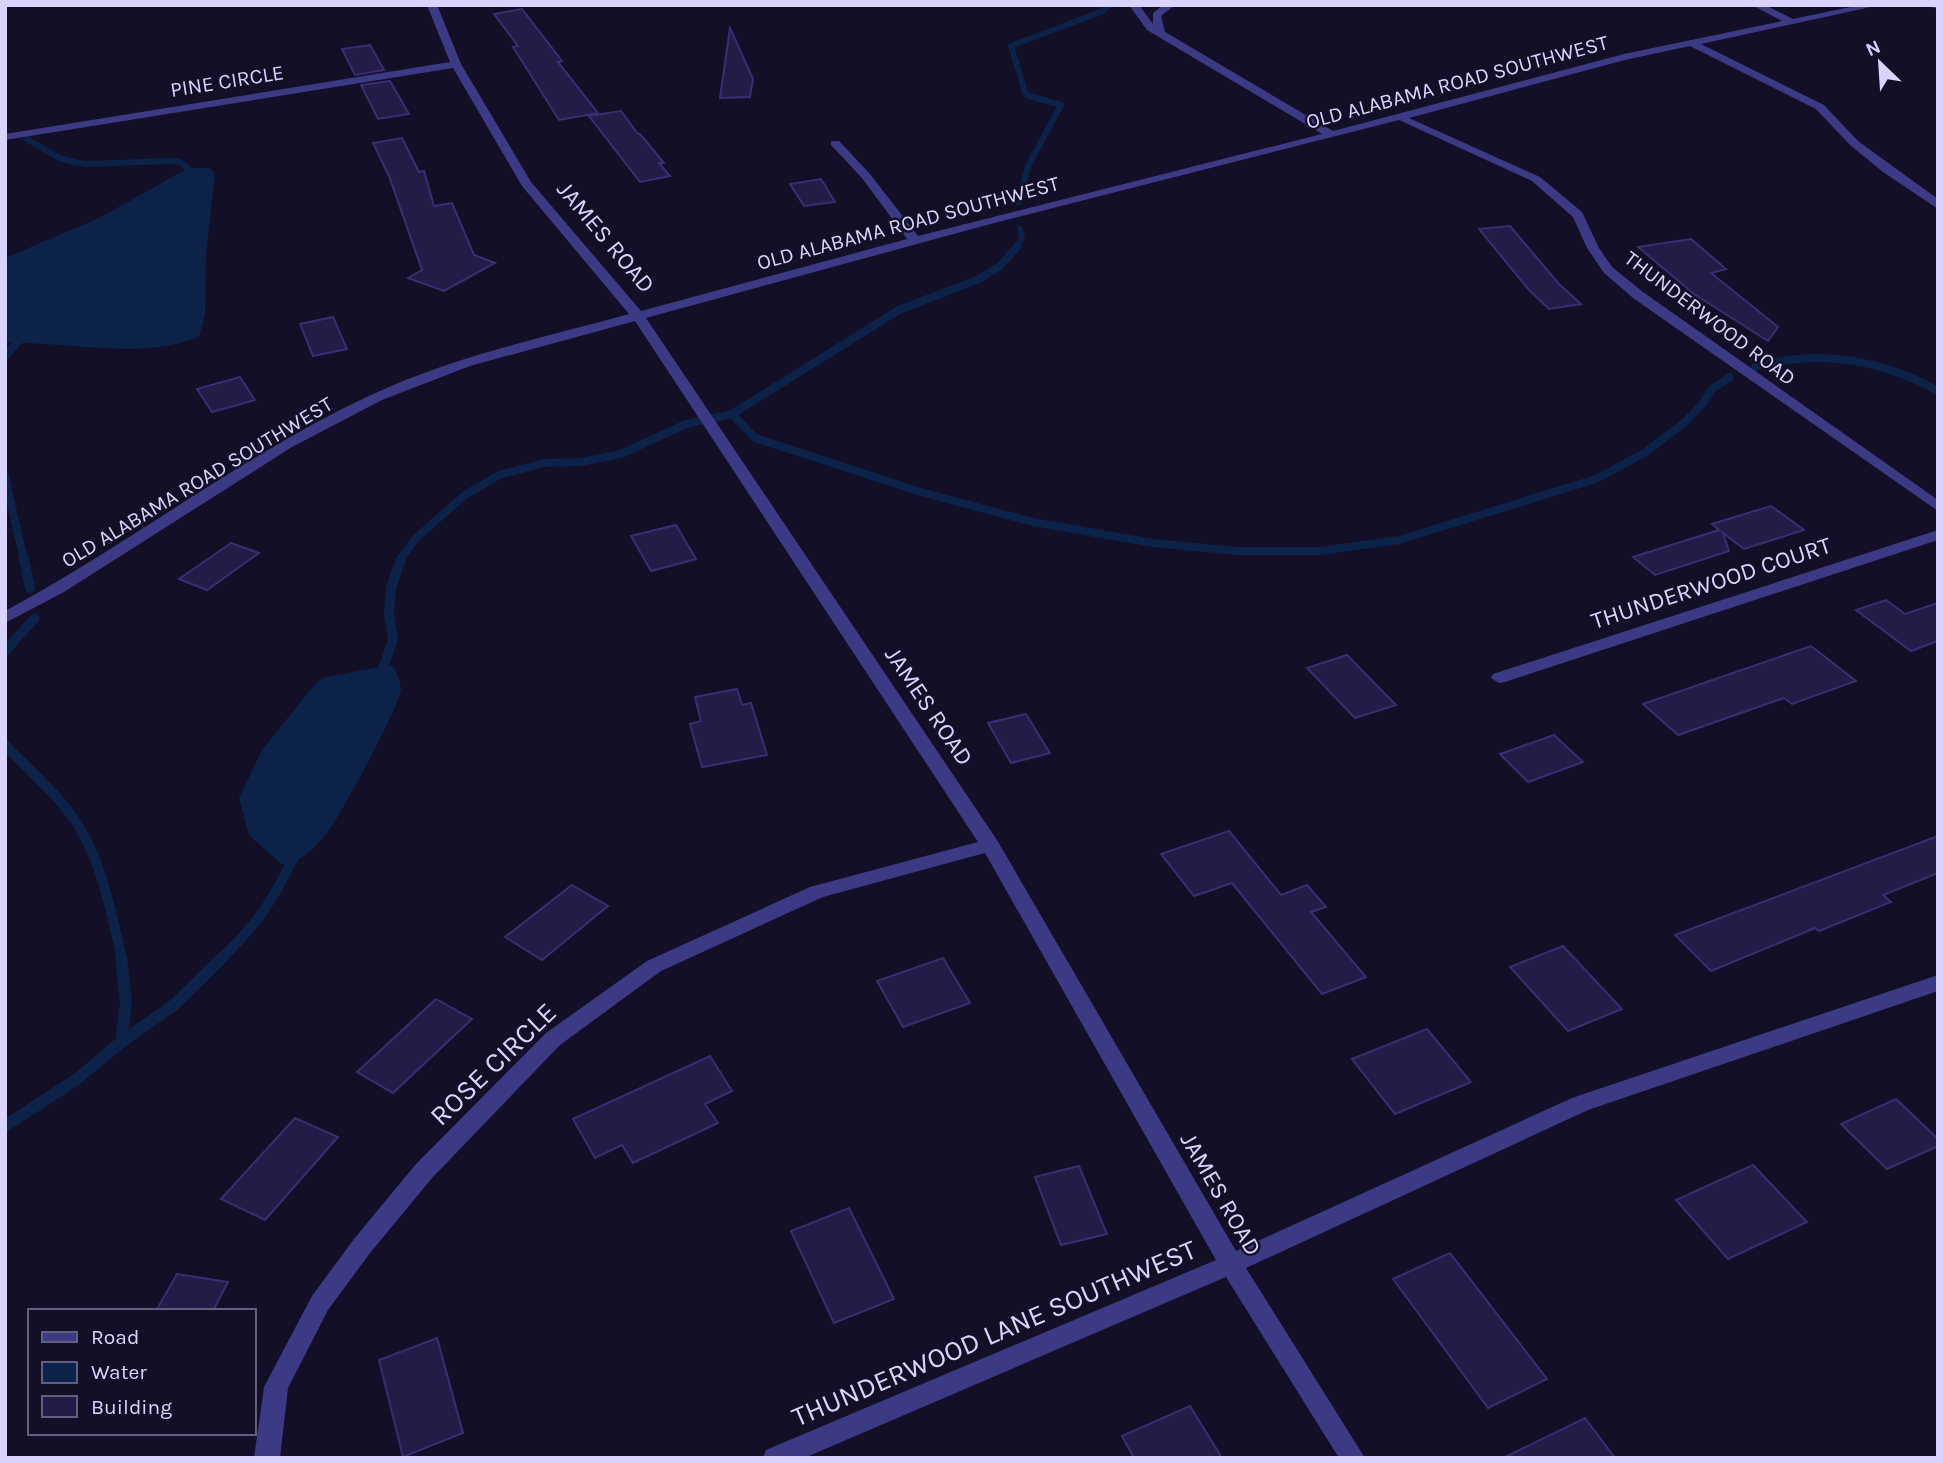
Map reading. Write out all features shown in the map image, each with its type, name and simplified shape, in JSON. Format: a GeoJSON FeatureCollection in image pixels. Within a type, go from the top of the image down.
{"type":"FeatureCollection","features":[{"type":"Feature","properties":{"kind":"street","name":"JAMES ROAD"},"geometry":{"type":"LineString","coordinates":[[432,5],[456,64],[526,184],[638,316],[990,845],[1231,1264],[1353,1458]]}},
{"type":"Feature","properties":{"kind":"street"},"geometry":{"type":"LineString","coordinates":[[1134,5],[1151,28],[1332,135]]}},
{"type":"Feature","properties":{"kind":"street"},"geometry":{"type":"LineString","coordinates":[[1160,33],[1156,15],[1170,5]]}},
{"type":"Feature","properties":{"kind":"street"},"geometry":{"type":"LineString","coordinates":[[1757,5],[1791,22]]}},
{"type":"Feature","properties":{"kind":"street","name":"OLD ALABAMA ROAD SOUTHWEST"},"geometry":{"type":"LineString","coordinates":[[5,618],[58,589],[288,444],[377,397],[465,363],[915,241],[1332,135],[1624,57],[1875,5]]}},
{"type":"Feature","properties":{"kind":"street"},"geometry":{"type":"LineString","coordinates":[[1691,43],[1820,107],[1854,143],[1887,170],[1938,205]]}},
{"type":"Feature","properties":{"kind":"street","name":"PINE CIRCLE"},"geometry":{"type":"LineString","coordinates":[[5,137],[456,64]]}},
{"type":"Feature","properties":{"kind":"street","name":"THUNDERWOOD ROAD"},"geometry":{"type":"LineString","coordinates":[[1400,116],[1409,123],[1536,179],[1578,215],[1593,248],[1608,270],[1638,295],[1938,506]]}},
{"type":"Feature","properties":{"kind":"street"},"geometry":{"type":"LineString","coordinates":[[835,143],[866,176],[915,241]]}},
{"type":"Feature","properties":{"kind":"street","name":"THUNDERWOOD COURT"},"geometry":{"type":"LineString","coordinates":[[1499,678],[1938,535]]}},
{"type":"Feature","properties":{"kind":"street","name":"ROSE CIRCLE"},"geometry":{"type":"LineString","coordinates":[[267,1458],[276,1387],[320,1303],[362,1245],[424,1171],[552,1039],[654,966],[817,892],[990,845]]}},
{"type":"Feature","properties":{"kind":"street","name":"THUNDERWOOD LANE SOUTHWEST"},"geometry":{"type":"LineString","coordinates":[[775,1458],[1231,1264],[1580,1104],[1938,983]]}},
{"type":"Feature","properties":{"kind":"water"},"geometry":{"type":"Polygon","coordinates":[[[188,168],[209,168],[215,173],[206,256],[205,314],[199,337],[176,344],[128,349],[5,343],[5,258],[101,217],[188,168]]]}},
{"type":"Feature","properties":{"kind":"water"},"geometry":{"type":"Polygon","coordinates":[[[391,665],[400,683],[398,701],[354,788],[325,836],[300,858],[281,864],[249,835],[239,798],[262,750],[322,678],[391,665]]]}},
{"type":"Feature","properties":{"kind":"building"},"geometry":{"type":"Polygon","coordinates":[[[522,9],[562,61],[558,62],[598,113],[559,120],[513,47],[518,46],[494,14],[522,9]]]}},
{"type":"Feature","properties":{"kind":"building"},"geometry":{"type":"Polygon","coordinates":[[[730,28],[753,79],[750,97],[720,98],[730,28]]]}},
{"type":"Feature","properties":{"kind":"building"},"geometry":{"type":"Polygon","coordinates":[[[370,45],[384,70],[355,75],[342,49],[370,45]]]}},
{"type":"Feature","properties":{"kind":"building"},"geometry":{"type":"Polygon","coordinates":[[[390,81],[409,114],[378,119],[361,85],[390,81]]]}},
{"type":"Feature","properties":{"kind":"building"},"geometry":{"type":"Polygon","coordinates":[[[621,111],[664,163],[659,163],[670,176],[640,182],[589,116],[621,111]]]}},
{"type":"Feature","properties":{"kind":"building"},"geometry":{"type":"Polygon","coordinates":[[[402,138],[419,172],[424,171],[434,206],[452,203],[474,255],[495,263],[444,291],[408,278],[422,270],[389,176],[373,143],[402,138]]]}},
{"type":"Feature","properties":{"kind":"building"},"geometry":{"type":"Polygon","coordinates":[[[821,179],[835,202],[804,206],[790,184],[821,179]]]}},
{"type":"Feature","properties":{"kind":"building"},"geometry":{"type":"Polygon","coordinates":[[[1510,226],[1559,284],[1581,304],[1549,309],[1529,290],[1479,229],[1510,226]]]}},
{"type":"Feature","properties":{"kind":"building"},"geometry":{"type":"Polygon","coordinates":[[[1691,239],[1726,269],[1711,273],[1778,327],[1768,341],[1694,294],[1638,247],[1691,239]]]}},
{"type":"Feature","properties":{"kind":"building"},"geometry":{"type":"Polygon","coordinates":[[[333,317],[347,349],[313,356],[300,324],[333,317]]]}},
{"type":"Feature","properties":{"kind":"building"},"geometry":{"type":"Polygon","coordinates":[[[240,377],[255,400],[212,412],[197,389],[240,377]]]}},
{"type":"Feature","properties":{"kind":"building"},"geometry":{"type":"Polygon","coordinates":[[[1771,506],[1804,530],[1744,549],[1723,533],[1729,551],[1655,575],[1633,557],[1719,530],[1712,524],[1771,506]]]}},
{"type":"Feature","properties":{"kind":"building"},"geometry":{"type":"Polygon","coordinates":[[[676,525],[696,559],[651,571],[631,536],[676,525]]]}},
{"type":"Feature","properties":{"kind":"building"},"geometry":{"type":"Polygon","coordinates":[[[231,543],[259,553],[207,590],[179,579],[231,543]]]}},
{"type":"Feature","properties":{"kind":"building"},"geometry":{"type":"Polygon","coordinates":[[[1886,600],[1905,614],[1938,603],[1938,641],[1911,651],[1856,610],[1886,600]]]}},
{"type":"Feature","properties":{"kind":"building"},"geometry":{"type":"Polygon","coordinates":[[[1811,646],[1856,681],[1792,704],[1784,698],[1678,735],[1643,704],[1811,646]]]}},
{"type":"Feature","properties":{"kind":"building"},"geometry":{"type":"Polygon","coordinates":[[[1347,655],[1396,705],[1355,718],[1307,668],[1347,655]]]}},
{"type":"Feature","properties":{"kind":"building"},"geometry":{"type":"Polygon","coordinates":[[[737,689],[742,705],[751,703],[767,755],[702,767],[690,724],[701,721],[695,697],[737,689]]]}},
{"type":"Feature","properties":{"kind":"building"},"geometry":{"type":"Polygon","coordinates":[[[1026,714],[1050,753],[1011,763],[988,723],[1026,714]]]}},
{"type":"Feature","properties":{"kind":"building"},"geometry":{"type":"Polygon","coordinates":[[[1554,735],[1583,762],[1528,782],[1500,754],[1554,735]]]}},
{"type":"Feature","properties":{"kind":"building"},"geometry":{"type":"Polygon","coordinates":[[[1229,831],[1281,895],[1307,885],[1326,907],[1311,912],[1366,977],[1322,994],[1232,883],[1194,896],[1161,854],[1229,831]]]}},
{"type":"Feature","properties":{"kind":"building"},"geometry":{"type":"Polygon","coordinates":[[[1938,836],[1938,873],[1883,895],[1891,902],[1819,931],[1815,928],[1711,971],[1675,935],[1938,836]]]}},
{"type":"Feature","properties":{"kind":"building"},"geometry":{"type":"Polygon","coordinates":[[[572,885],[608,906],[542,960],[505,937],[572,885]]]}},
{"type":"Feature","properties":{"kind":"building"},"geometry":{"type":"Polygon","coordinates":[[[1563,946],[1622,1009],[1568,1031],[1510,967],[1563,946]]]}},
{"type":"Feature","properties":{"kind":"building"},"geometry":{"type":"Polygon","coordinates":[[[943,958],[970,1003],[903,1027],[877,981],[943,958]]]}},
{"type":"Feature","properties":{"kind":"building"},"geometry":{"type":"Polygon","coordinates":[[[436,999],[472,1019],[393,1093],[357,1072],[436,999]]]}},
{"type":"Feature","properties":{"kind":"building"},"geometry":{"type":"Polygon","coordinates":[[[1427,1029],[1471,1082],[1395,1114],[1352,1059],[1427,1029]]]}},
{"type":"Feature","properties":{"kind":"building"},"geometry":{"type":"Polygon","coordinates":[[[710,1056],[732,1091],[705,1104],[718,1123],[633,1163],[622,1145],[595,1158],[573,1119],[710,1056]]]}},
{"type":"Feature","properties":{"kind":"building"},"geometry":{"type":"Polygon","coordinates":[[[1896,1099],[1938,1139],[1938,1146],[1887,1169],[1841,1124],[1896,1099]]]}},
{"type":"Feature","properties":{"kind":"building"},"geometry":{"type":"Polygon","coordinates":[[[295,1118],[338,1137],[265,1220],[221,1199],[295,1118]]]}},
{"type":"Feature","properties":{"kind":"building"},"geometry":{"type":"Polygon","coordinates":[[[1753,1165],[1807,1222],[1728,1259],[1676,1200],[1753,1165]]]}},
{"type":"Feature","properties":{"kind":"building"},"geometry":{"type":"Polygon","coordinates":[[[1079,1166],[1107,1234],[1061,1245],[1035,1177],[1079,1166]]]}},
{"type":"Feature","properties":{"kind":"building"},"geometry":{"type":"Polygon","coordinates":[[[849,1208],[894,1299],[834,1323],[791,1231],[849,1208]]]}},
{"type":"Feature","properties":{"kind":"building"},"geometry":{"type":"Polygon","coordinates":[[[1450,1253],[1547,1379],[1488,1408],[1393,1279],[1450,1253]]]}},
{"type":"Feature","properties":{"kind":"building"},"geometry":{"type":"Polygon","coordinates":[[[177,1274],[228,1282],[214,1309],[157,1309],[177,1274]]]}},
{"type":"Feature","properties":{"kind":"building"},"geometry":{"type":"Polygon","coordinates":[[[437,1338],[463,1433],[403,1457],[379,1360],[437,1338]]]}},
{"type":"Feature","properties":{"kind":"building"},"geometry":{"type":"Polygon","coordinates":[[[1190,1406],[1222,1458],[1134,1458],[1122,1436],[1190,1406]]]}},
{"type":"Feature","properties":{"kind":"building"},"geometry":{"type":"Polygon","coordinates":[[[1585,1418],[1615,1458],[1503,1458],[1585,1418]]]}},
{"type":"Feature","properties":{"kind":"waterway"},"geometry":{"type":"LineString","coordinates":[[1019,202],[1028,166],[1061,105],[1026,95],[1011,46],[1103,11],[1109,5]]}},
{"type":"Feature","properties":{"kind":"waterway"},"geometry":{"type":"LineString","coordinates":[[27,139],[61,159],[85,164],[171,161],[180,162],[188,168]]}},
{"type":"Feature","properties":{"kind":"waterway"},"geometry":{"type":"LineString","coordinates":[[1018,246],[1022,237],[1020,229]]}},
{"type":"Feature","properties":{"kind":"waterway"},"geometry":{"type":"LineString","coordinates":[[732,414],[899,310],[979,279],[1000,266],[1018,246]]}},
{"type":"Feature","properties":{"kind":"waterway"},"geometry":{"type":"LineString","coordinates":[[5,356],[18,342]]}},
{"type":"Feature","properties":{"kind":"waterway"},"geometry":{"type":"LineString","coordinates":[[1755,367],[1802,359],[1848,360],[1894,371],[1938,391]]}},
{"type":"Feature","properties":{"kind":"waterway"},"geometry":{"type":"LineString","coordinates":[[732,414],[755,438],[921,492],[1033,522],[1153,543],[1236,551],[1320,551],[1399,540],[1596,479],[1646,452],[1685,422],[1701,406],[1712,389],[1730,377]]}},
{"type":"Feature","properties":{"kind":"waterway"},"geometry":{"type":"LineString","coordinates":[[399,561],[416,538],[465,495],[499,475],[544,463],[581,462],[621,454],[686,424],[732,414]]}},
{"type":"Feature","properties":{"kind":"waterway"},"geometry":{"type":"LineString","coordinates":[[5,476],[24,561]]}},
{"type":"Feature","properties":{"kind":"waterway"},"geometry":{"type":"LineString","coordinates":[[24,559],[30,588]]}},
{"type":"Feature","properties":{"kind":"waterway"},"geometry":{"type":"LineString","coordinates":[[380,678],[393,639],[389,614],[391,588],[401,559]]}},
{"type":"Feature","properties":{"kind":"waterway"},"geometry":{"type":"LineString","coordinates":[[5,651],[34,619]]}},
{"type":"Feature","properties":{"kind":"waterway"},"geometry":{"type":"LineString","coordinates":[[5,745],[65,807],[87,841],[102,880],[122,959]]}},
{"type":"Feature","properties":{"kind":"waterway"},"geometry":{"type":"LineString","coordinates":[[222,958],[264,909],[296,852]]}},
{"type":"Feature","properties":{"kind":"waterway"},"geometry":{"type":"LineString","coordinates":[[121,957],[126,1003],[121,1042]]}},
{"type":"Feature","properties":{"kind":"waterway"},"geometry":{"type":"LineString","coordinates":[[121,1042],[174,1005],[222,958]]}},
{"type":"Feature","properties":{"kind":"waterway"},"geometry":{"type":"LineString","coordinates":[[5,1126],[77,1079],[121,1042]]}}]}
